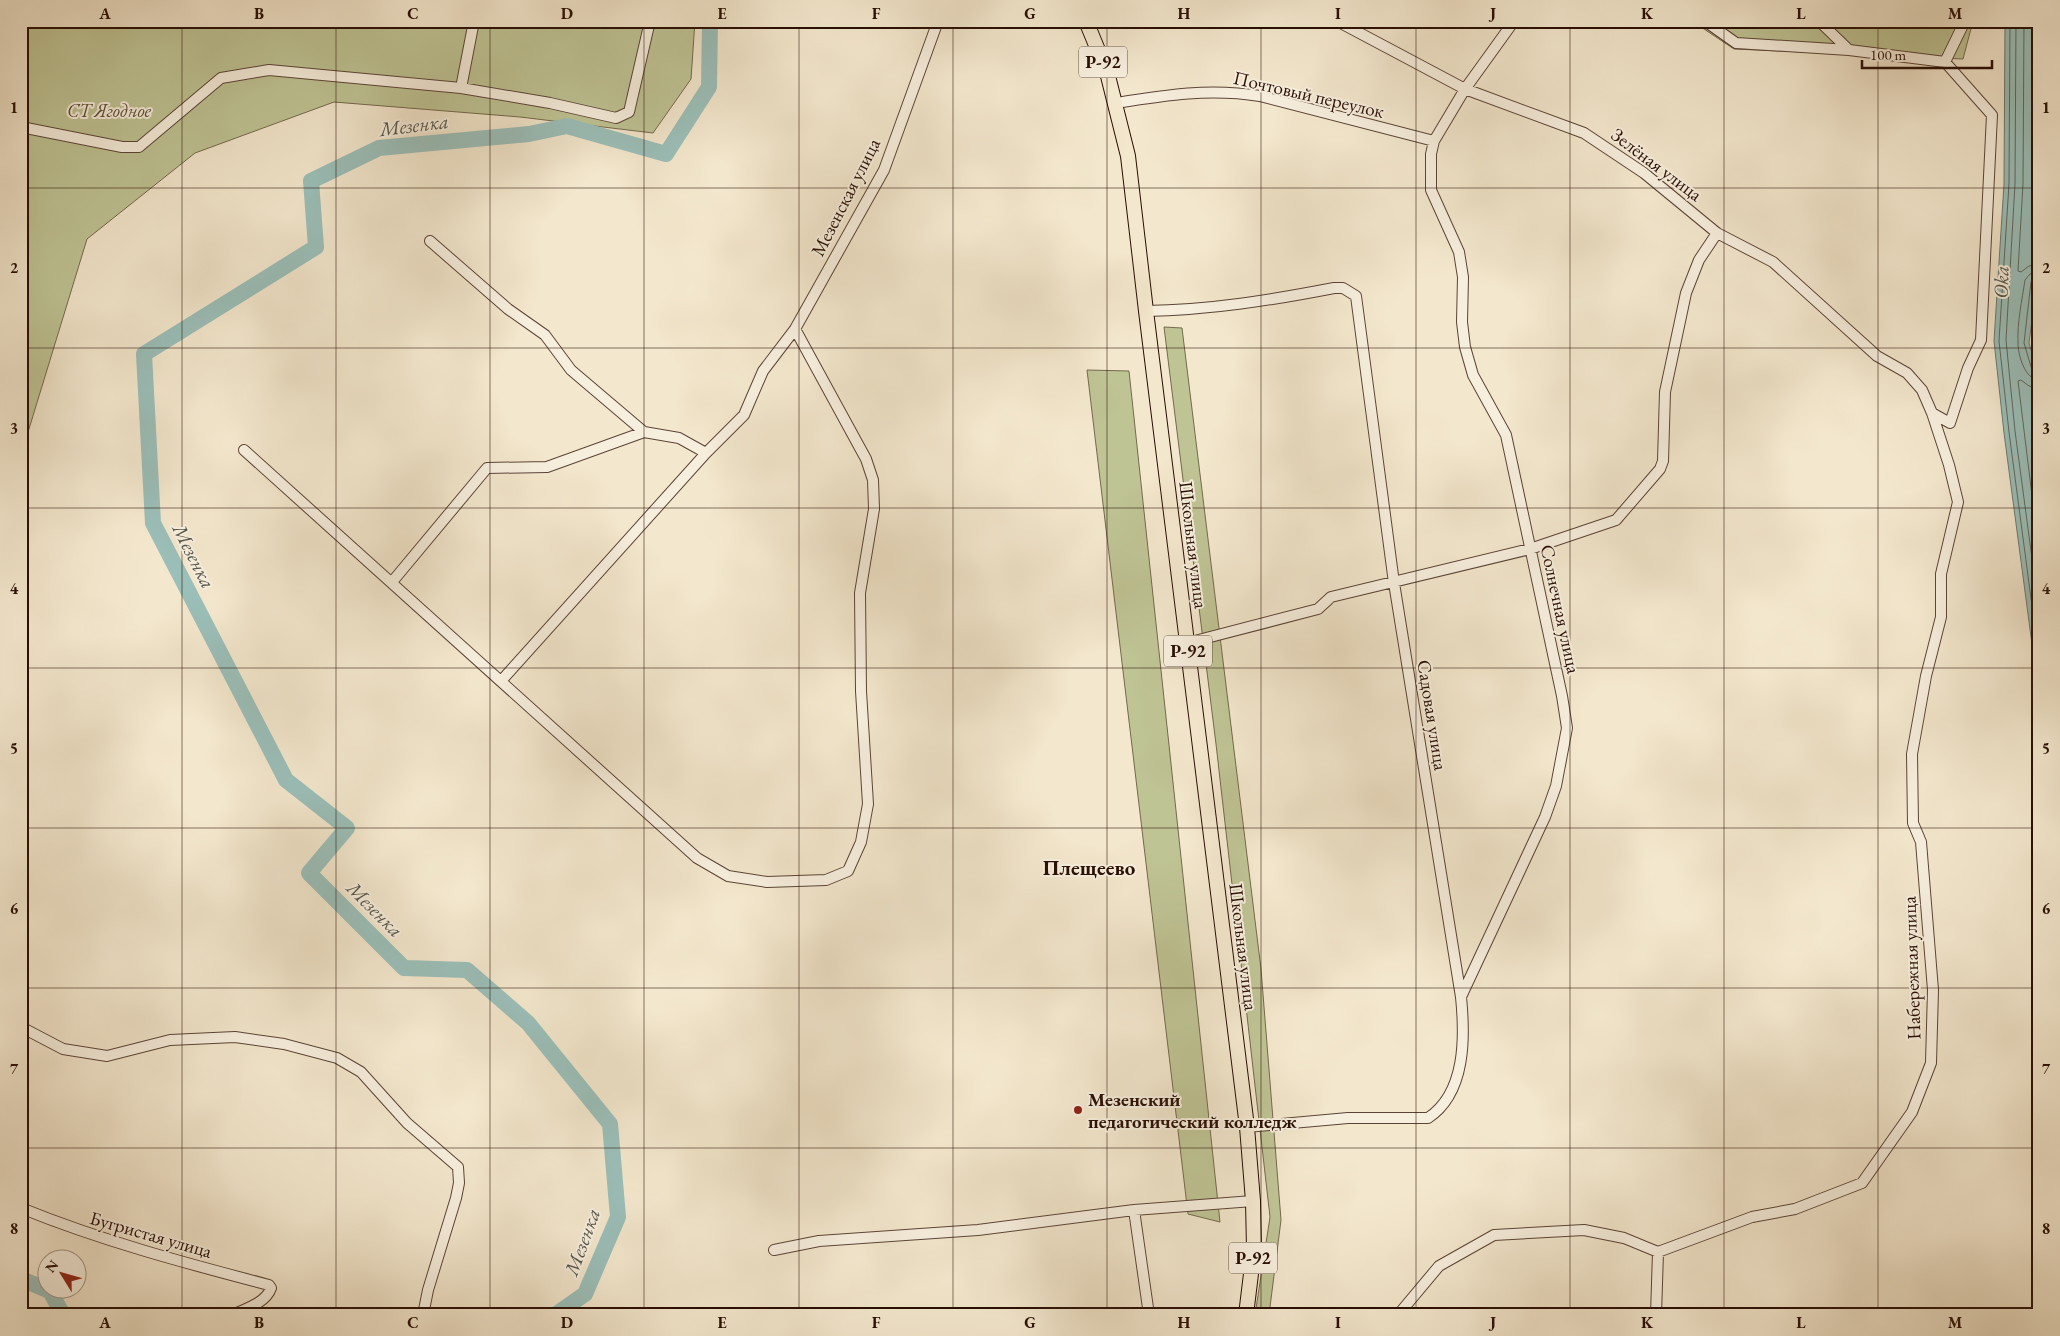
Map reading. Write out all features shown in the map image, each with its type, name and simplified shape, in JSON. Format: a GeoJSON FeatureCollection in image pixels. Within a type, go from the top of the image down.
{"type":"FeatureCollection","features":[{"type":"Feature","properties":{"kind":"main road","name":"Р-92"},"geometry":{"type":"LineString","coordinates":[[1086,21],[1107,72],[1116,103]]}},
{"type":"Feature","properties":{"kind":"main road","name":"Школьная улица"},"geometry":{"type":"LineString","coordinates":[[1116,103],[1128,156],[1247,1126],[1253,1201]]}},
{"type":"Feature","properties":{"kind":"main road","name":"Р-92"},"geometry":{"type":"LineString","coordinates":[[1246,1315],[1254,1249],[1253,1201]]}},
{"type":"Feature","properties":{"kind":"street"},"geometry":{"type":"LineString","coordinates":[[461,88],[474,21]]}},
{"type":"Feature","properties":{"kind":"street"},"geometry":{"type":"LineString","coordinates":[[21,127],[122,147],[139,146],[221,78],[269,70],[461,88],[550,103],[616,118],[629,112],[650,21]]}},
{"type":"Feature","properties":{"kind":"street","name":"Мезенская улица"},"geometry":{"type":"LineString","coordinates":[[500,681],[706,453],[744,415],[763,371],[796,329],[884,170],[938,21]]}},
{"type":"Feature","properties":{"kind":"street","name":"Зелёная улица"},"geometry":{"type":"LineString","coordinates":[[1336,21],[1465,89],[1584,133],[1644,173],[1717,232],[1773,262],[1877,356],[1907,373],[1922,390]]}},
{"type":"Feature","properties":{"kind":"street"},"geometry":{"type":"LineString","coordinates":[[1434,141],[1465,89],[1514,21]]}},
{"type":"Feature","properties":{"kind":"street"},"geometry":{"type":"LineString","coordinates":[[1705,21],[1736,43],[1850,50],[1945,62],[1992,115],[1981,340],[1968,368],[1950,423],[1932,413]]}},
{"type":"Feature","properties":{"kind":"street"},"geometry":{"type":"LineString","coordinates":[[1819,21],[1850,50]]}},
{"type":"Feature","properties":{"kind":"street"},"geometry":{"type":"LineString","coordinates":[[1945,62],[1962,23]]}},
{"type":"Feature","properties":{"kind":"street","name":"Почтовый переулок"},"geometry":{"type":"LineString","coordinates":[[1116,103],[1203,91],[1234,92],[1260,96],[1434,141]]}},
{"type":"Feature","properties":{"kind":"street","name":"Солнечная улица"},"geometry":{"type":"LineString","coordinates":[[1434,141],[1431,154],[1431,190],[1459,252],[1463,277],[1462,322],[1465,347],[1474,375],[1506,435],[1567,728],[1556,786],[1546,817],[1461,997]]}},
{"type":"Feature","properties":{"kind":"street"},"geometry":{"type":"LineString","coordinates":[[1187,644],[1318,609],[1331,597],[1530,549],[1616,520],[1660,469],[1663,461],[1665,392],[1686,293],[1698,260],[1717,232]]}},
{"type":"Feature","properties":{"kind":"street"},"geometry":{"type":"LineString","coordinates":[[430,241],[508,309],[545,335],[571,370],[644,432]]}},
{"type":"Feature","properties":{"kind":"street","name":"Садовая улица"},"geometry":{"type":"LineString","coordinates":[[1146,311],[1179,311],[1252,303],[1334,288],[1344,288],[1356,296],[1394,583],[1461,997],[1464,1028],[1463,1049],[1453,1086],[1447,1101],[1438,1112],[1428,1118],[1417,1120],[1348,1118],[1247,1126]]}},
{"type":"Feature","properties":{"kind":"street"},"geometry":{"type":"LineString","coordinates":[[244,450],[697,858],[728,876],[767,882],[826,880],[848,871],[861,842],[868,804],[862,691],[860,593],[874,509],[873,480],[866,459],[796,329]]}},
{"type":"Feature","properties":{"kind":"street","name":"Набережная улица"},"geometry":{"type":"LineString","coordinates":[[1658,1252],[1752,1217],[1795,1209],[1862,1183],[1912,1112],[1931,1062],[1933,990],[1921,842],[1913,823],[1912,754],[1926,676],[1941,618],[1941,574],[1958,502],[1949,465],[1932,413],[1922,390]]}},
{"type":"Feature","properties":{"kind":"street"},"geometry":{"type":"LineString","coordinates":[[392,582],[487,468],[547,467],[644,432],[679,438],[706,453]]}},
{"type":"Feature","properties":{"kind":"street"},"geometry":{"type":"LineString","coordinates":[[21,1027],[63,1049],[108,1056],[170,1040],[235,1037],[284,1044],[337,1058],[361,1072],[407,1124],[458,1167],[459,1183],[456,1198],[428,1290],[423,1315]]}},
{"type":"Feature","properties":{"kind":"street"},"geometry":{"type":"LineString","coordinates":[[774,1250],[820,1241],[978,1230],[1134,1210],[1253,1201]]}},
{"type":"Feature","properties":{"kind":"street","name":"Бугристая улица"},"geometry":{"type":"LineString","coordinates":[[21,1208],[65,1226],[150,1254],[269,1285],[271,1288],[270,1292],[255,1305],[232,1315]]}},
{"type":"Feature","properties":{"kind":"street"},"geometry":{"type":"LineString","coordinates":[[1134,1210],[1148,1315]]}},
{"type":"Feature","properties":{"kind":"street"},"geometry":{"type":"LineString","coordinates":[[1398,1315],[1439,1266],[1494,1235],[1584,1230],[1624,1238],[1658,1252],[1656,1315]]}},
{"type":"Feature","properties":{"kind":"green space","name":"СТ Ягодное"},"geometry":{"type":"Polygon","coordinates":[[[21,21],[695,21],[691,79],[653,133],[520,117],[334,102],[195,153],[87,239],[21,455],[21,21]]]}},
{"type":"Feature","properties":{"kind":"green space"},"geometry":{"type":"Polygon","coordinates":[[[1692,21],[1973,21],[1963,59],[1734,49],[1692,21]]]}},
{"type":"Feature","properties":{"kind":"green space"},"geometry":{"type":"Polygon","coordinates":[[[1164,327],[1182,328],[1261,969],[1281,1220],[1269,1315],[1255,1315],[1270,1217],[1216,744],[1164,327]]]}},
{"type":"Feature","properties":{"kind":"green space"},"geometry":{"type":"Polygon","coordinates":[[[1087,370],[1129,371],[1220,1222],[1188,1214],[1087,370]]]}},
{"type":"Feature","properties":{"kind":"water","name":"Oka"},"geometry":{"type":"Polygon","coordinates":[[[2005,21],[2039,21],[2039,263],[2029,343],[2039,377],[2039,697],[2004,433],[1994,341],[2004,184],[2005,21]]]}},
{"type":"Feature","properties":{"kind":"waterway","name":"Мезенка"},"geometry":{"type":"LineString","coordinates":[[555,1315],[585,1294],[618,1217],[610,1124],[528,1023],[467,970],[404,968],[309,873],[347,828],[286,780],[153,523],[144,354],[316,247],[311,181],[379,148],[529,134],[567,126],[666,154],[709,87],[710,21]]}},
{"type":"Feature","properties":{"kind":"waterway","name":"Мезенка"},"geometry":{"type":"LineString","coordinates":[[21,1279],[50,1291],[63,1315]]}},
{"type":"Feature","properties":{"kind":"place","name":"Мезенский педагогический колледж"},"geometry":{"type":"Point","coordinates":[1078,1110]}},
{"type":"Feature","properties":{"kind":"district","name":"Плещеево"},"geometry":{"type":"Point","coordinates":[1089,868]}}]}
